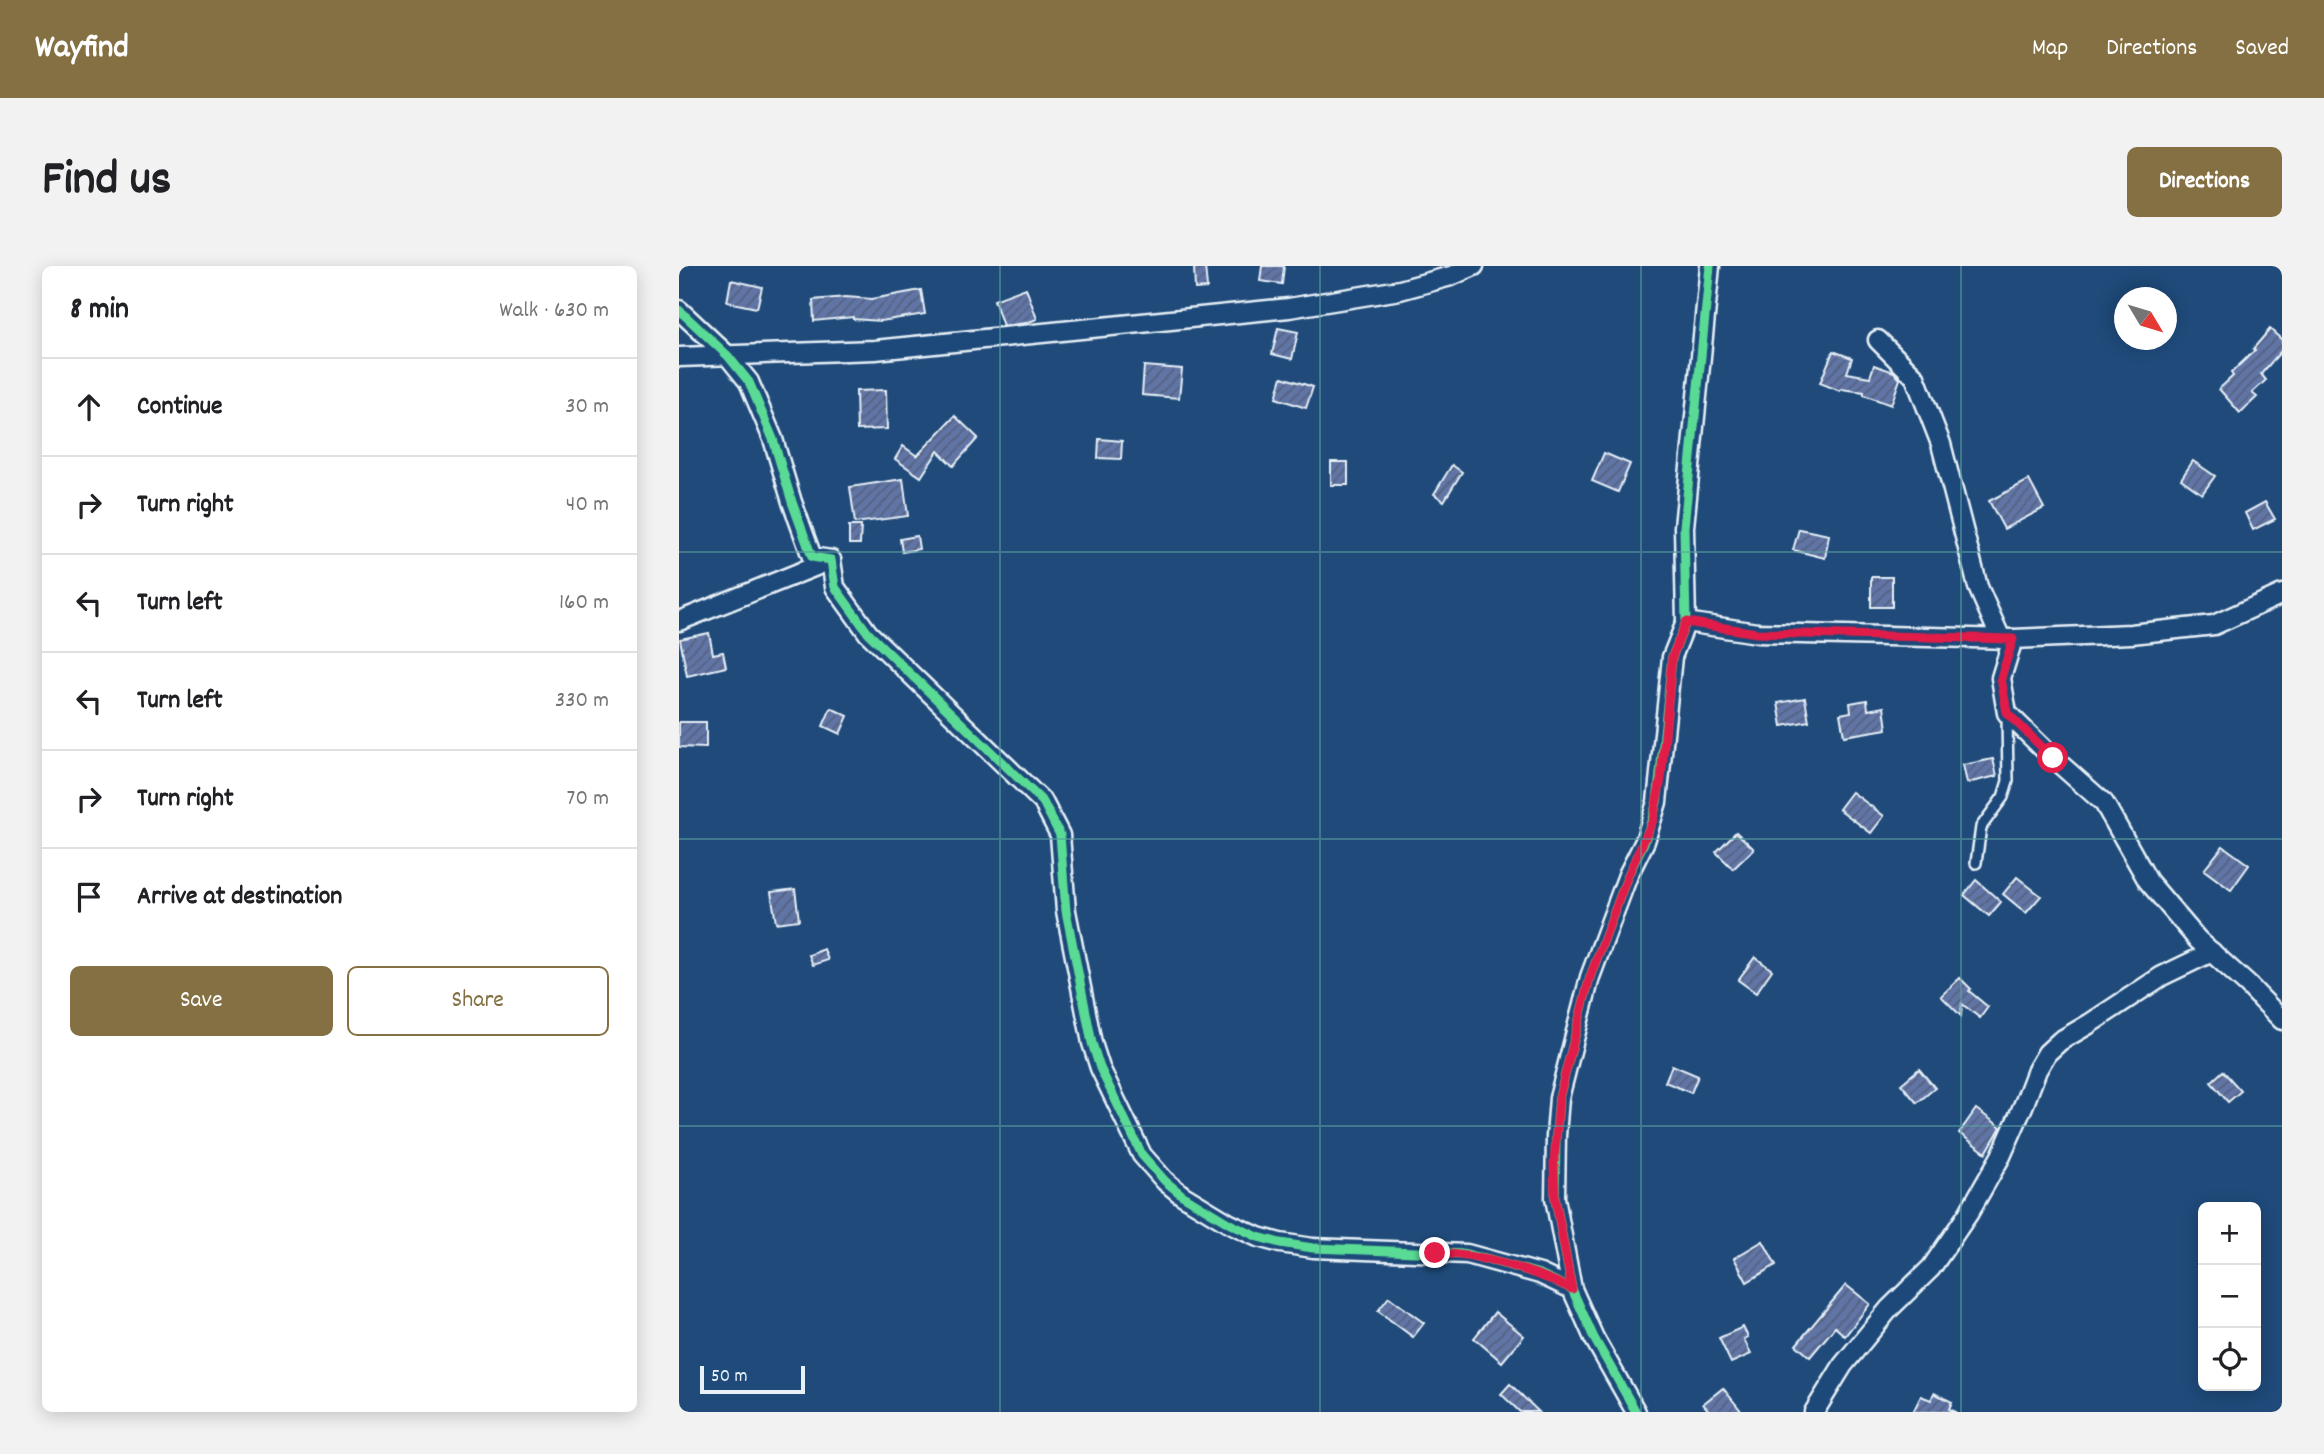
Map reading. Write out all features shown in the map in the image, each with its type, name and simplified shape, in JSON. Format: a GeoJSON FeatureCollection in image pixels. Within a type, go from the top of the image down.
{"type":"FeatureCollection","features":[{"type":"Feature","properties":{"kind":"street"},"geometry":{"type":"LineString","coordinates":[[679,358],[876,349],[1289,308],[1400,290],[1451,276],[1474,266]]}},
{"type":"Feature","properties":{"kind":"street"},"geometry":{"type":"LineString","coordinates":[[1636,1412],[1594,1338],[1572,1289],[1555,1198],[1555,1154],[1559,1098],[1590,977],[1628,875],[1653,820],[1661,779],[1672,657],[1686,622],[1684,527],[1710,266]]}},
{"type":"Feature","properties":{"kind":"street"},"geometry":{"type":"LineString","coordinates":[[679,310],[728,356],[749,382],[773,439],[812,557],[831,560]]}},
{"type":"Feature","properties":{"kind":"street"},"geometry":{"type":"LineString","coordinates":[[1878,340],[1915,377],[1941,444],[1979,587],[2007,639],[2001,678],[2007,713],[2104,803],[2148,881],[2198,940],[2282,1019]]}},
{"type":"Feature","properties":{"kind":"street"},"geometry":{"type":"LineString","coordinates":[[679,621],[831,560]]}},
{"type":"Feature","properties":{"kind":"street"},"geometry":{"type":"LineString","coordinates":[[831,560],[835,587],[867,633],[1043,803],[1052,816],[1060,835],[1066,911],[1092,1043],[1105,1079],[1142,1155],[1165,1181],[1182,1195],[1230,1224],[1258,1237],[1280,1243],[1313,1248],[1467,1254],[1539,1274],[1572,1289]]}},
{"type":"Feature","properties":{"kind":"street"},"geometry":{"type":"LineString","coordinates":[[1686,622],[1757,633],[2007,639],[2131,634],[2214,625],[2282,594]]}},
{"type":"Feature","properties":{"kind":"street"},"geometry":{"type":"LineString","coordinates":[[1814,1412],[1843,1365],[1889,1309],[1931,1269],[1968,1214],[2001,1156],[2047,1053],[2060,1041],[2162,976],[2212,952]]}},
{"type":"Feature","properties":{"kind":"lane"},"geometry":{"type":"LineString","coordinates":[[1976,863],[1981,827],[2003,797],[2008,781],[2007,713]]}},
{"type":"Feature","properties":{"kind":"building"},"geometry":{"type":"Polygon","coordinates":[[[1205,266],[1207,288],[1195,289],[1194,267],[1205,266]]]}},
{"type":"Feature","properties":{"kind":"building"},"geometry":{"type":"Polygon","coordinates":[[[1262,266],[1284,266],[1282,284],[1260,281],[1262,266]]]}},
{"type":"Feature","properties":{"kind":"building"},"geometry":{"type":"Polygon","coordinates":[[[731,280],[762,287],[757,308],[727,302],[731,280]]]}},
{"type":"Feature","properties":{"kind":"building"},"geometry":{"type":"Polygon","coordinates":[[[1026,288],[1037,319],[1003,326],[994,300],[1026,288]]]}},
{"type":"Feature","properties":{"kind":"building"},"geometry":{"type":"Polygon","coordinates":[[[921,290],[925,314],[881,321],[853,317],[814,321],[813,300],[846,297],[872,299],[921,290]]]}},
{"type":"Feature","properties":{"kind":"building"},"geometry":{"type":"Polygon","coordinates":[[[1278,328],[1298,332],[1292,359],[1272,354],[1278,328]]]}},
{"type":"Feature","properties":{"kind":"building"},"geometry":{"type":"Polygon","coordinates":[[[2270,329],[2282,340],[2282,350],[2261,374],[2266,380],[2252,393],[2257,397],[2240,413],[2219,389],[2233,376],[2231,373],[2255,350],[2253,349],[2270,329]]]}},
{"type":"Feature","properties":{"kind":"building"},"geometry":{"type":"Polygon","coordinates":[[[1833,351],[1852,358],[1847,373],[1870,377],[1874,365],[1894,372],[1900,379],[1891,405],[1864,395],[1864,392],[1840,391],[1820,383],[1833,351]]]}},
{"type":"Feature","properties":{"kind":"building"},"geometry":{"type":"Polygon","coordinates":[[[1144,366],[1182,369],[1179,398],[1142,395],[1144,366]]]}},
{"type":"Feature","properties":{"kind":"building"},"geometry":{"type":"Polygon","coordinates":[[[1282,377],[1313,387],[1306,408],[1276,398],[1282,377]]]}},
{"type":"Feature","properties":{"kind":"building"},"geometry":{"type":"Polygon","coordinates":[[[886,390],[887,429],[857,430],[856,391],[886,390]]]}},
{"type":"Feature","properties":{"kind":"building"},"geometry":{"type":"Polygon","coordinates":[[[955,416],[978,438],[953,466],[938,451],[921,477],[895,459],[903,446],[917,456],[955,416]]]}},
{"type":"Feature","properties":{"kind":"building"},"geometry":{"type":"Polygon","coordinates":[[[1099,439],[1122,441],[1121,459],[1098,458],[1099,439]]]}},
{"type":"Feature","properties":{"kind":"building"},"geometry":{"type":"Polygon","coordinates":[[[1604,453],[1630,464],[1618,492],[1592,481],[1604,453]]]}},
{"type":"Feature","properties":{"kind":"building"},"geometry":{"type":"Polygon","coordinates":[[[2193,461],[2215,476],[2202,494],[2181,479],[2193,461]]]}},
{"type":"Feature","properties":{"kind":"building"},"geometry":{"type":"Polygon","coordinates":[[[1331,462],[1348,462],[1348,485],[1331,485],[1331,462]]]}},
{"type":"Feature","properties":{"kind":"building"},"geometry":{"type":"Polygon","coordinates":[[[1452,465],[1462,472],[1444,501],[1434,494],[1452,465]]]}},
{"type":"Feature","properties":{"kind":"building"},"geometry":{"type":"Polygon","coordinates":[[[903,479],[908,516],[855,523],[850,487],[903,479]]]}},
{"type":"Feature","properties":{"kind":"building"},"geometry":{"type":"Polygon","coordinates":[[[2029,480],[2044,508],[2004,529],[1989,501],[2029,480]]]}},
{"type":"Feature","properties":{"kind":"building"},"geometry":{"type":"Polygon","coordinates":[[[2265,502],[2275,519],[2253,530],[2245,513],[2265,502]]]}},
{"type":"Feature","properties":{"kind":"building"},"geometry":{"type":"Polygon","coordinates":[[[849,526],[861,526],[860,544],[849,544],[849,526]]]}},
{"type":"Feature","properties":{"kind":"building"},"geometry":{"type":"Polygon","coordinates":[[[1799,529],[1829,535],[1825,558],[1793,550],[1799,529]]]}},
{"type":"Feature","properties":{"kind":"building"},"geometry":{"type":"Polygon","coordinates":[[[917,536],[919,549],[902,552],[900,539],[917,536]]]}},
{"type":"Feature","properties":{"kind":"building"},"geometry":{"type":"Polygon","coordinates":[[[1871,577],[1892,577],[1892,607],[1871,607],[1871,577]]]}},
{"type":"Feature","properties":{"kind":"building"},"geometry":{"type":"Polygon","coordinates":[[[709,633],[713,654],[723,652],[726,667],[687,676],[680,639],[709,633]]]}},
{"type":"Feature","properties":{"kind":"building"},"geometry":{"type":"Polygon","coordinates":[[[1805,698],[1809,721],[1782,726],[1778,703],[1805,698]]]}},
{"type":"Feature","properties":{"kind":"building"},"geometry":{"type":"Polygon","coordinates":[[[1867,700],[1868,710],[1884,707],[1887,729],[1844,736],[1840,714],[1851,712],[1850,703],[1867,700]]]}},
{"type":"Feature","properties":{"kind":"building"},"geometry":{"type":"Polygon","coordinates":[[[831,708],[848,716],[840,734],[823,726],[831,708]]]}},
{"type":"Feature","properties":{"kind":"building"},"geometry":{"type":"Polygon","coordinates":[[[679,722],[706,722],[706,748],[679,747],[679,722]]]}},
{"type":"Feature","properties":{"kind":"building"},"geometry":{"type":"Polygon","coordinates":[[[1993,759],[1997,776],[1967,783],[1963,765],[1993,759]]]}},
{"type":"Feature","properties":{"kind":"building"},"geometry":{"type":"Polygon","coordinates":[[[1852,792],[1884,816],[1871,833],[1839,809],[1852,792]]]}},
{"type":"Feature","properties":{"kind":"building"},"geometry":{"type":"Polygon","coordinates":[[[1736,832],[1754,849],[1733,869],[1716,852],[1736,832]]]}},
{"type":"Feature","properties":{"kind":"building"},"geometry":{"type":"Polygon","coordinates":[[[2223,846],[2249,865],[2231,890],[2204,870],[2223,846]]]}},
{"type":"Feature","properties":{"kind":"building"},"geometry":{"type":"Polygon","coordinates":[[[2017,877],[2041,896],[2026,913],[2003,894],[2017,877]]]}},
{"type":"Feature","properties":{"kind":"building"},"geometry":{"type":"Polygon","coordinates":[[[1976,880],[2001,902],[1989,916],[1964,895],[1976,880]]]}},
{"type":"Feature","properties":{"kind":"building"},"geometry":{"type":"Polygon","coordinates":[[[795,889],[799,920],[776,923],[771,892],[795,889]]]}},
{"type":"Feature","properties":{"kind":"building"},"geometry":{"type":"Polygon","coordinates":[[[824,949],[828,960],[813,965],[809,955],[824,949]]]}},
{"type":"Feature","properties":{"kind":"building"},"geometry":{"type":"Polygon","coordinates":[[[1755,957],[1772,970],[1756,993],[1738,980],[1755,957]]]}},
{"type":"Feature","properties":{"kind":"building"},"geometry":{"type":"Polygon","coordinates":[[[1960,978],[1971,989],[1969,991],[1988,1007],[1980,1018],[1962,1004],[1961,1016],[1941,996],[1960,978]]]}},
{"type":"Feature","properties":{"kind":"building"},"geometry":{"type":"Polygon","coordinates":[[[1672,1065],[1698,1076],[1691,1093],[1665,1082],[1672,1065]]]}},
{"type":"Feature","properties":{"kind":"building"},"geometry":{"type":"Polygon","coordinates":[[[1919,1069],[1935,1088],[1917,1103],[1901,1084],[1919,1069]]]}},
{"type":"Feature","properties":{"kind":"building"},"geometry":{"type":"Polygon","coordinates":[[[2223,1071],[2241,1091],[2228,1102],[2211,1082],[2223,1071]]]}},
{"type":"Feature","properties":{"kind":"building"},"geometry":{"type":"Polygon","coordinates":[[[1976,1109],[2001,1127],[1986,1153],[1959,1133],[1976,1109]]]}},
{"type":"Feature","properties":{"kind":"building"},"geometry":{"type":"Polygon","coordinates":[[[1763,1241],[1776,1265],[1747,1282],[1734,1258],[1763,1241]]]}},
{"type":"Feature","properties":{"kind":"building"},"geometry":{"type":"Polygon","coordinates":[[[1846,1285],[1870,1304],[1845,1336],[1835,1327],[1810,1357],[1796,1345],[1846,1285]]]}},
{"type":"Feature","properties":{"kind":"building"},"geometry":{"type":"Polygon","coordinates":[[[1389,1297],[1424,1323],[1413,1337],[1378,1311],[1389,1297]]]}},
{"type":"Feature","properties":{"kind":"building"},"geometry":{"type":"Polygon","coordinates":[[[1495,1312],[1524,1336],[1502,1362],[1474,1338],[1495,1312]]]}},
{"type":"Feature","properties":{"kind":"building"},"geometry":{"type":"Polygon","coordinates":[[[1743,1327],[1748,1337],[1744,1339],[1751,1354],[1731,1363],[1719,1338],[1743,1327]]]}},
{"type":"Feature","properties":{"kind":"building"},"geometry":{"type":"Polygon","coordinates":[[[1510,1384],[1539,1412],[1520,1412],[1501,1394],[1510,1384]]]}},
{"type":"Feature","properties":{"kind":"building"},"geometry":{"type":"Polygon","coordinates":[[[1723,1388],[1742,1412],[1710,1412],[1703,1404],[1723,1388]]]}},
{"type":"Feature","properties":{"kind":"building"},"geometry":{"type":"Polygon","coordinates":[[[1934,1393],[1952,1402],[1949,1409],[1956,1412],[1913,1412],[1921,1396],[1931,1400],[1934,1393]]]}},
{"type":"Feature","properties":{"kind":"cycle path"},"geometry":{"type":"LineString","coordinates":[[1636,1412],[1594,1338],[1572,1289],[1555,1198],[1556,1136],[1559,1098],[1590,977],[1628,875],[1645,841],[1657,802],[1672,657],[1686,622],[1684,527],[1710,266]]}},
{"type":"Feature","properties":{"kind":"cycle path"},"geometry":{"type":"LineString","coordinates":[[679,310],[728,356],[749,382],[773,439],[812,557],[831,560],[835,587],[868,633],[1043,802],[1060,835],[1066,911],[1092,1043],[1100,1068],[1142,1155],[1165,1181],[1182,1195],[1230,1224],[1258,1237],[1280,1243],[1313,1248],[1467,1254],[1540,1274],[1572,1289]]}},
{"type":"Feature","properties":{"kind":"route"},"geometry":{"type":"LineString","coordinates":[[1435,1253],[1467,1254],[1539,1274],[1572,1289],[1555,1198],[1554,1164],[1559,1098],[1590,977],[1628,875],[1653,820],[1665,745],[1672,657],[1686,622],[1757,633],[2013,639],[2001,678],[2007,713],[2053,758]]}}]}
